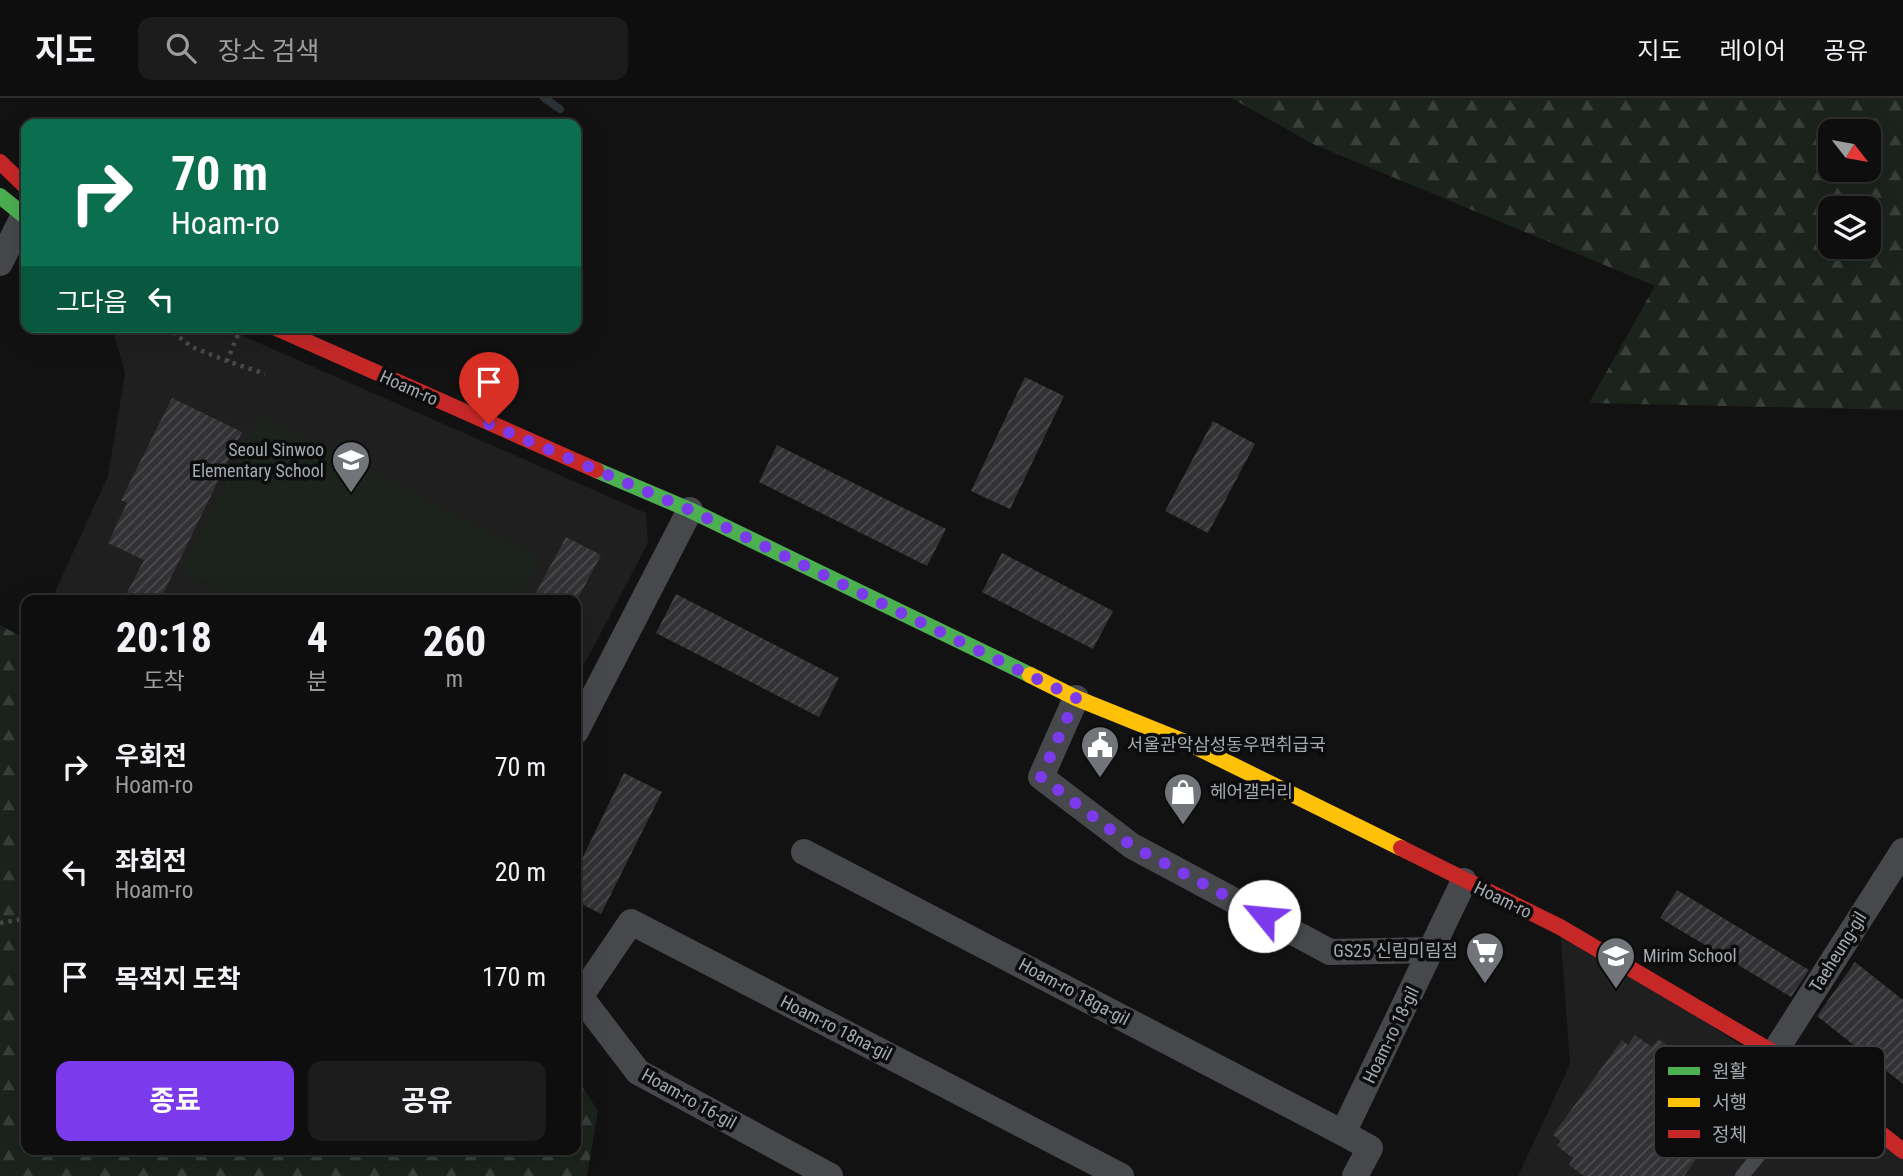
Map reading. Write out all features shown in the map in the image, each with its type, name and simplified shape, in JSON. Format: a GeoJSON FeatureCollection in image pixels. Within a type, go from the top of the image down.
{"type":"FeatureCollection","features":[{"type":"Feature","properties":{"kind":"main road"},"geometry":{"type":"LineString","coordinates":[[0,162],[21,182]]}},
{"type":"Feature","properties":{"kind":"main road"},"geometry":{"type":"LineString","coordinates":[[0,196],[21,212]]}},
{"type":"Feature","properties":{"kind":"main road","name":"Hoam-ro"},"geometry":{"type":"LineString","coordinates":[[287,333],[489,424],[690,510],[1076,698],[1190,744],[1560,927],[1773,1046]]}},
{"type":"Feature","properties":{"kind":"main road"},"geometry":{"type":"LineString","coordinates":[[1333,797],[1565,912],[1774,1046]]}},
{"type":"Feature","properties":{"kind":"main road"},"geometry":{"type":"LineString","coordinates":[[1885,1120],[1903,1132]]}},
{"type":"Feature","properties":{"kind":"main road","name":"Hoam-ro"},"geometry":{"type":"LineString","coordinates":[[1885,1137],[1903,1151]]}},
{"type":"Feature","properties":{"kind":"street"},"geometry":{"type":"LineString","coordinates":[[0,262],[21,223]]}},
{"type":"Feature","properties":{"kind":"street"},"geometry":{"type":"LineString","coordinates":[[581,721],[690,510]]}},
{"type":"Feature","properties":{"kind":"street"},"geometry":{"type":"LineString","coordinates":[[1076,698],[1041,777],[1132,846],[1330,952],[1432,950]]}},
{"type":"Feature","properties":{"kind":"street","name":"Taeheung-gil"},"geometry":{"type":"LineString","coordinates":[[1778,1046],[1903,851]]}},
{"type":"Feature","properties":{"kind":"street","name":"Hoam-ro 18ga-gil"},"geometry":{"type":"LineString","coordinates":[[804,852],[1343,1133]]}},
{"type":"Feature","properties":{"kind":"street","name":"Hoam-ro 18-gil"},"geometry":{"type":"LineString","coordinates":[[1343,1133],[1464,881]]}},
{"type":"Feature","properties":{"kind":"street","name":"Hoam-ro 18na-gil"},"geometry":{"type":"LineString","coordinates":[[581,990],[631,922],[1121,1176]]}},
{"type":"Feature","properties":{"kind":"street","name":"Hoam-ro 16-gil"},"geometry":{"type":"LineString","coordinates":[[581,998],[638,1072],[830,1176]]}},
{"type":"Feature","properties":{"kind":"street"},"geometry":{"type":"LineString","coordinates":[[1343,1133],[1370,1148],[1355,1176]]}},
{"type":"Feature","properties":{"kind":"lane"},"geometry":{"type":"LineString","coordinates":[[1742,1176],[1757,1158]]}},
{"type":"Feature","properties":{"kind":"path"},"geometry":{"type":"LineString","coordinates":[[174,333],[192,347],[265,374]]}},
{"type":"Feature","properties":{"kind":"path"},"geometry":{"type":"LineString","coordinates":[[228,360],[239,333]]}},
{"type":"Feature","properties":{"kind":"path"},"geometry":{"type":"LineString","coordinates":[[0,923],[21,919]]}},
{"type":"Feature","properties":{"kind":"shaded area","name":"Seoul Sinwoo Elementary School"},"geometry":{"type":"Polygon","coordinates":[[[114,333],[237,333],[646,513],[648,543],[581,670],[581,595],[54,595],[108,476],[125,373],[114,333]]]}},
{"type":"Feature","properties":{"kind":"shaded area"},"geometry":{"type":"Polygon","coordinates":[[[1560,927],[1742,1046],[1654,1046],[1654,1158],[1885,1158],[1885,1139],[1903,1151],[1903,1176],[1518,1176],[1570,1064],[1560,927]]]}},
{"type":"Feature","properties":{"kind":"green space"},"geometry":{"type":"Polygon","coordinates":[[[1231,98],[1903,98],[1903,410],[1589,403],[1655,286],[1313,144],[1231,98]]]}},
{"type":"Feature","properties":{"kind":"green space"},"geometry":{"type":"Polygon","coordinates":[[[260,415],[540,559],[521,595],[231,595],[181,570],[260,415]]]}},
{"type":"Feature","properties":{"kind":"green space"},"geometry":{"type":"Polygon","coordinates":[[[0,625],[21,636],[21,1155],[581,1155],[581,1085],[598,1111],[587,1176],[0,1176],[0,625]]]}},
{"type":"Feature","properties":{"kind":"building"},"geometry":{"type":"Polygon","coordinates":[[[1025,377],[1064,396],[1010,509],[971,491],[1025,377]]]}},
{"type":"Feature","properties":{"kind":"building"},"geometry":{"type":"Polygon","coordinates":[[[172,398],[242,432],[162,595],[126,595],[144,560],[108,543],[127,503],[121,500],[172,398]]]}},
{"type":"Feature","properties":{"kind":"building"},"geometry":{"type":"Polygon","coordinates":[[[1213,421],[1255,444],[1208,533],[1165,511],[1213,421]]]}},
{"type":"Feature","properties":{"kind":"building"},"geometry":{"type":"Polygon","coordinates":[[[777,445],[946,529],[927,566],[759,482],[777,445]]]}},
{"type":"Feature","properties":{"kind":"building"},"geometry":{"type":"Polygon","coordinates":[[[566,537],[601,555],[580,595],[535,595],[566,537]]]}},
{"type":"Feature","properties":{"kind":"building"},"geometry":{"type":"Polygon","coordinates":[[[1002,553],[1113,611],[1093,649],[982,592],[1002,553]]]}},
{"type":"Feature","properties":{"kind":"building"},"geometry":{"type":"Polygon","coordinates":[[[676,594],[839,678],[819,717],[656,633],[676,594]]]}},
{"type":"Feature","properties":{"kind":"building"},"geometry":{"type":"Polygon","coordinates":[[[624,773],[662,792],[601,914],[581,904],[581,861],[624,773]]]}},
{"type":"Feature","properties":{"kind":"building"},"geometry":{"type":"Polygon","coordinates":[[[1677,890],[1809,970],[1791,997],[1660,918],[1677,890]]]}},
{"type":"Feature","properties":{"kind":"building"},"geometry":{"type":"Polygon","coordinates":[[[1855,962],[1903,1000],[1903,1084],[1885,1070],[1885,1046],[1855,1046],[1817,1016],[1855,962]]]}},
{"type":"Feature","properties":{"kind":"building"},"geometry":{"type":"Polygon","coordinates":[[[1635,1035],[1652,1047],[1658,1039],[1668,1046],[1654,1046],[1654,1158],[1697,1158],[1684,1176],[1584,1176],[1569,1165],[1573,1158],[1557,1146],[1561,1141],[1553,1135],[1622,1040],[1628,1045],[1635,1035]]]}},
{"type":"Feature","properties":{"kind":"waterway"},"geometry":{"type":"LineString","coordinates":[[544,98],[560,109]]}},
{"type":"Feature","properties":{"kind":"traffic: fast"},"geometry":{"type":"LineString","coordinates":[[0,196],[21,213]]}},
{"type":"Feature","properties":{"kind":"traffic: fast"},"geometry":{"type":"LineString","coordinates":[[596,470],[690,510],[1030,675]]}},
{"type":"Feature","properties":{"kind":"traffic: slow"},"geometry":{"type":"LineString","coordinates":[[1030,675],[1076,698],[1190,744],[1401,848]]}},
{"type":"Feature","properties":{"kind":"traffic: jam"},"geometry":{"type":"LineString","coordinates":[[0,162],[21,182]]}},
{"type":"Feature","properties":{"kind":"traffic: jam"},"geometry":{"type":"LineString","coordinates":[[288,333],[596,470]]}},
{"type":"Feature","properties":{"kind":"traffic: jam"},"geometry":{"type":"LineString","coordinates":[[1401,848],[1560,927],[1762,1046]]}},
{"type":"Feature","properties":{"kind":"traffic: jam"},"geometry":{"type":"LineString","coordinates":[[1885,1137],[1903,1151]]}},
{"type":"Feature","properties":{"kind":"place","name":"Seoul Sinwoo Elementary School"},"geometry":{"type":"Point","coordinates":[351,494]}},
{"type":"Feature","properties":{"kind":"place","name":"서울관악삼성동우편취급국"},"geometry":{"type":"Point","coordinates":[1100,779]}},
{"type":"Feature","properties":{"kind":"place","name":"헤어갤러리"},"geometry":{"type":"Point","coordinates":[1183,826]}},
{"type":"Feature","properties":{"kind":"place","name":"GS25 신림미림점"},"geometry":{"type":"Point","coordinates":[1485,985]}},
{"type":"Feature","properties":{"kind":"place","name":"Mirim School"},"geometry":{"type":"Point","coordinates":[1616,990]}},
{"type":"Feature","properties":{"kind":"route"},"geometry":{"type":"LineString","coordinates":[[489,424],[690,510],[1076,698],[1041,777],[1132,846],[1264,916]]}}]}
